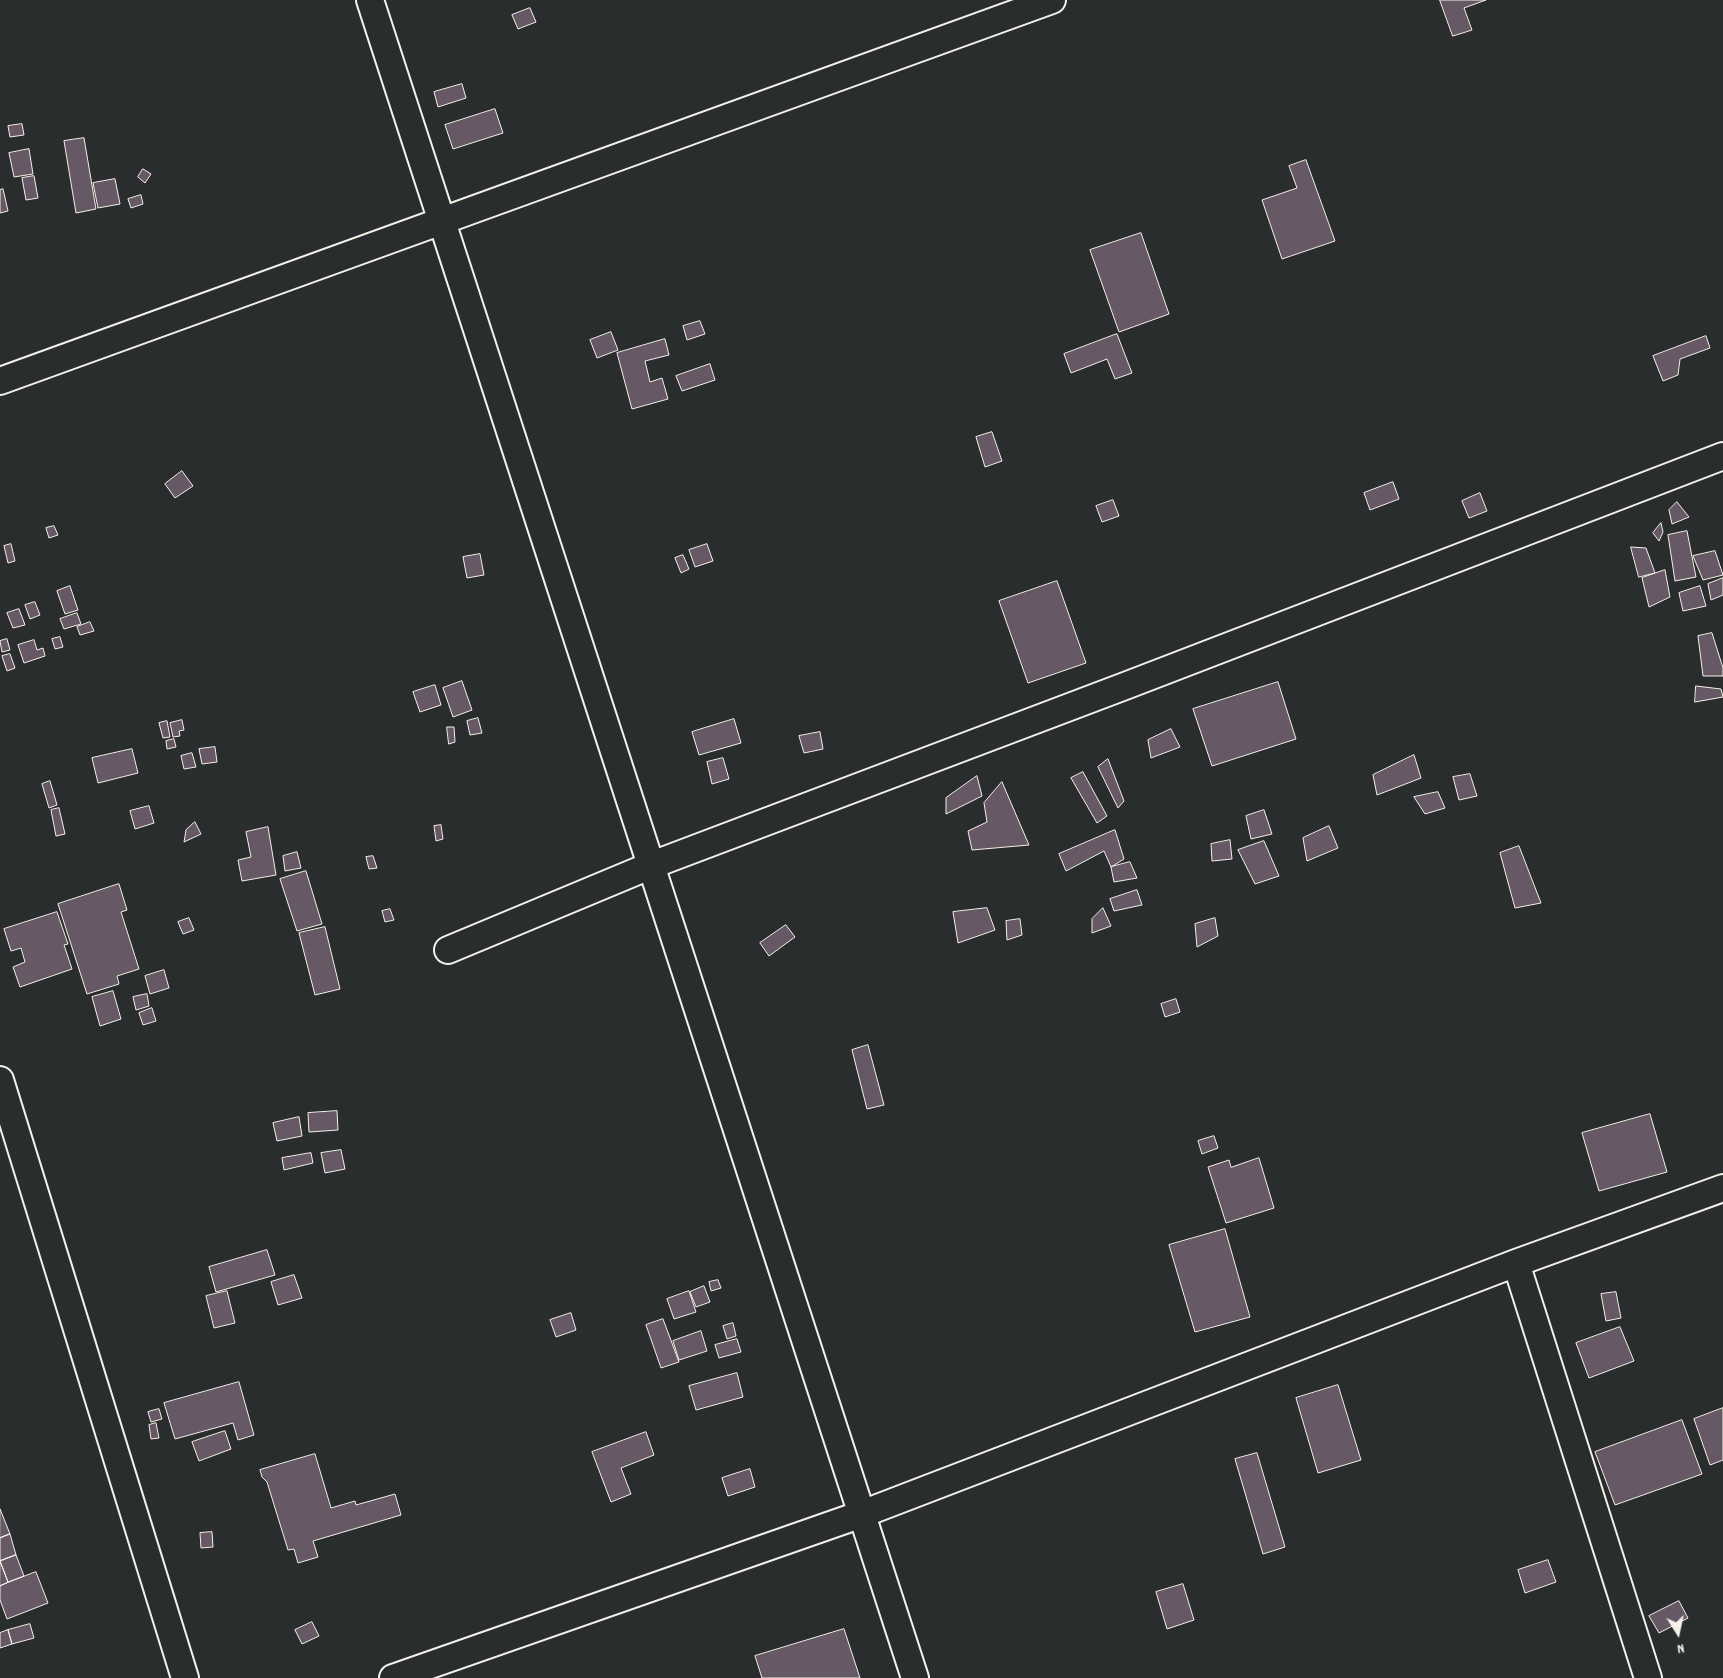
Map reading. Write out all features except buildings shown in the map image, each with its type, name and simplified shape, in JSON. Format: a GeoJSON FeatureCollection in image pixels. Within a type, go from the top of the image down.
{"type":"FeatureCollection","features":[{"type":"Feature","properties":{"kind":"street"},"geometry":{"type":"LineString","coordinates":[[370,0],[915,1678]]}},
{"type":"Feature","properties":{"kind":"street"},"geometry":{"type":"LineString","coordinates":[[0,381],[1052,0]]}},
{"type":"Feature","properties":{"kind":"street"},"geometry":{"type":"LineString","coordinates":[[448,950],[652,866],[1723,456]]}},
{"type":"Feature","properties":{"kind":"street"},"geometry":{"type":"LineString","coordinates":[[0,1080],[186,1678]]}},
{"type":"Feature","properties":{"kind":"street"},"geometry":{"type":"LineString","coordinates":[[392,1678],[862,1514],[1516,1263],[1723,1188]]}},
{"type":"Feature","properties":{"kind":"street"},"geometry":{"type":"LineString","coordinates":[[1516,1263],[1648,1678]]}}]}
